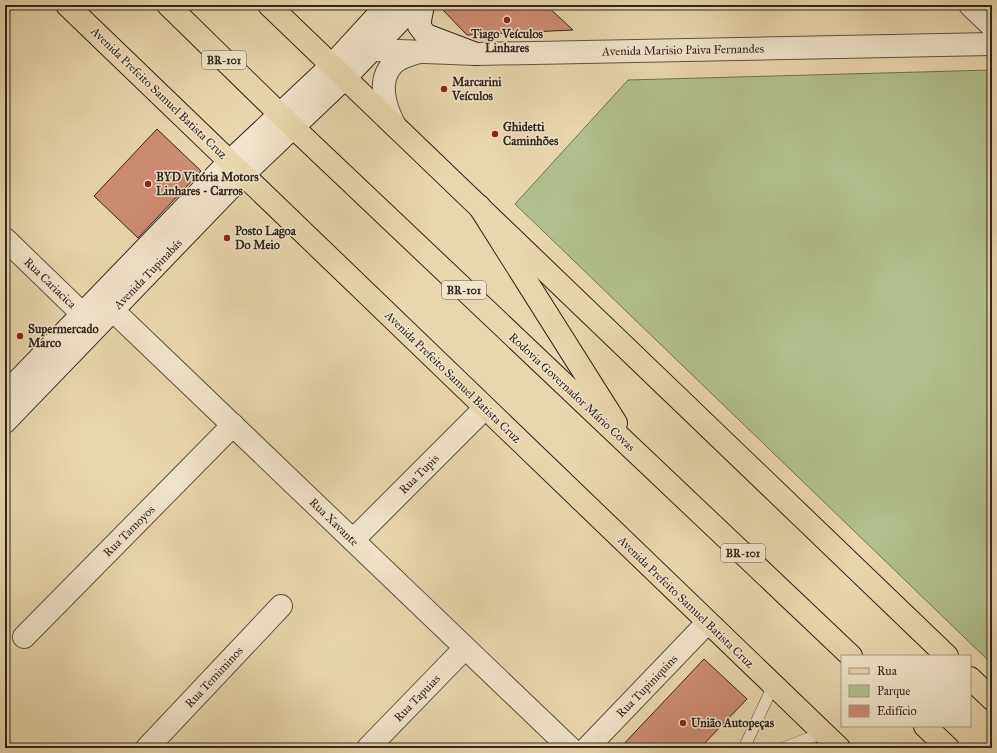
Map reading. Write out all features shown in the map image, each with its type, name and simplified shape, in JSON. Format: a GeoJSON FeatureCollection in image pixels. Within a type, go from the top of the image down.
{"type":"FeatureCollection","features":[{"type":"Feature","properties":{"kind":"main road","name":"Avenida Prefeito Samuel Batista Cruz"},"geometry":{"type":"LineString","coordinates":[[67,5],[237,167],[707,623],[831,741]]}},
{"type":"Feature","properties":{"kind":"main road","name":"Rodovia Governador Mário Covas"},"geometry":{"type":"LineString","coordinates":[[168,5],[287,121],[850,655]]}},
{"type":"Feature","properties":{"kind":"main road"},"geometry":{"type":"LineString","coordinates":[[269,5],[947,655]]}},
{"type":"Feature","properties":{"kind":"main road"},"geometry":{"type":"LineString","coordinates":[[479,206],[634,451]]}},
{"type":"Feature","properties":{"kind":"main road"},"geometry":{"type":"LineString","coordinates":[[971,679],[992,699]]}},
{"type":"Feature","properties":{"kind":"main road"},"geometry":{"type":"LineString","coordinates":[[926,727],[948,748]]}},
{"type":"Feature","properties":{"kind":"street"},"geometry":{"type":"LineString","coordinates":[[338,72],[387,5]]}},
{"type":"Feature","properties":{"kind":"street"},"geometry":{"type":"LineString","coordinates":[[338,72],[374,50],[415,5]]}},
{"type":"Feature","properties":{"kind":"street"},"geometry":{"type":"LineString","coordinates":[[423,5],[419,26],[426,35],[476,54]]}},
{"type":"Feature","properties":{"kind":"street"},"geometry":{"type":"LineString","coordinates":[[970,5],[992,26]]}},
{"type":"Feature","properties":{"kind":"street","name":"Avenida Marisio Paiva Fernandes"},"geometry":{"type":"LineString","coordinates":[[374,50],[476,54],[992,44]]}},
{"type":"Feature","properties":{"kind":"street"},"geometry":{"type":"LineString","coordinates":[[395,126],[386,108],[384,93],[386,79],[392,65],[403,57],[422,51]]}},
{"type":"Feature","properties":{"kind":"street","name":"Avenida Tupinabás"},"geometry":{"type":"LineString","coordinates":[[5,394],[106,304],[237,167],[338,72]]}},
{"type":"Feature","properties":{"kind":"street","name":"Rua Cariacica"},"geometry":{"type":"LineString","coordinates":[[5,239],[89,320]]}},
{"type":"Feature","properties":{"kind":"street","name":"Rua Xavante"},"geometry":{"type":"LineString","coordinates":[[106,304],[570,748]]}},
{"type":"Feature","properties":{"kind":"street","name":"Avenida Tupinabás"},"geometry":{"type":"LineString","coordinates":[[5,422],[89,320]]}},
{"type":"Feature","properties":{"kind":"street","name":"Rua Tupis"},"geometry":{"type":"LineString","coordinates":[[353,540],[485,408]]}},
{"type":"Feature","properties":{"kind":"street","name":"Rua Tamoyos"},"geometry":{"type":"LineString","coordinates":[[24,638],[233,425]]}},
{"type":"Feature","properties":{"kind":"street","name":"Rua Temiminos"},"geometry":{"type":"LineString","coordinates":[[147,748],[281,606]]}},
{"type":"Feature","properties":{"kind":"street","name":"Rua Tupiniquins"},"geometry":{"type":"LineString","coordinates":[[587,748],[707,623]]}},
{"type":"Feature","properties":{"kind":"street","name":"Rua Tapuias"},"geometry":{"type":"LineString","coordinates":[[368,748],[465,648]]}},
{"type":"Feature","properties":{"kind":"lane"},"geometry":{"type":"LineString","coordinates":[[744,748],[773,686]]}},
{"type":"Feature","properties":{"kind":"lane"},"geometry":{"type":"LineString","coordinates":[[783,748],[831,741]]}},
{"type":"Feature","properties":{"kind":"green space"},"geometry":{"type":"Polygon","coordinates":[[[992,70],[992,664],[515,204],[628,80],[992,70]]]}},
{"type":"Feature","properties":{"kind":"building","name":"Tiago Veículos Linhares"},"geometry":{"type":"Polygon","coordinates":[[[446,5],[546,5],[573,30],[467,35],[442,9],[446,5]]]}},
{"type":"Feature","properties":{"kind":"building","name":"BYD Vitória Motors Linhares - Carros"},"geometry":{"type":"Polygon","coordinates":[[[157,129],[201,171],[138,238],[94,196],[157,129]]]}},
{"type":"Feature","properties":{"kind":"building","name":"União Autopeças"},"geometry":{"type":"Polygon","coordinates":[[[704,659],[747,699],[700,748],[620,748],[704,659]]]}},
{"type":"Feature","properties":{"kind":"place","name":"Tiago Veículos Linhares"},"geometry":{"type":"Point","coordinates":[507,20]}},
{"type":"Feature","properties":{"kind":"place","name":"Marcarini Veículos"},"geometry":{"type":"Point","coordinates":[444,89]}},
{"type":"Feature","properties":{"kind":"place","name":"Ghidetti Caminhões"},"geometry":{"type":"Point","coordinates":[495,134]}},
{"type":"Feature","properties":{"kind":"place","name":"BYD Vitória Motors Linhares - Carros"},"geometry":{"type":"Point","coordinates":[148,184]}},
{"type":"Feature","properties":{"kind":"place","name":"Posto Lagoa Do Meio"},"geometry":{"type":"Point","coordinates":[227,238]}},
{"type":"Feature","properties":{"kind":"place","name":"Supermercado Marco"},"geometry":{"type":"Point","coordinates":[20,336]}},
{"type":"Feature","properties":{"kind":"place","name":"União Autopeças"},"geometry":{"type":"Point","coordinates":[683,723]}}]}
